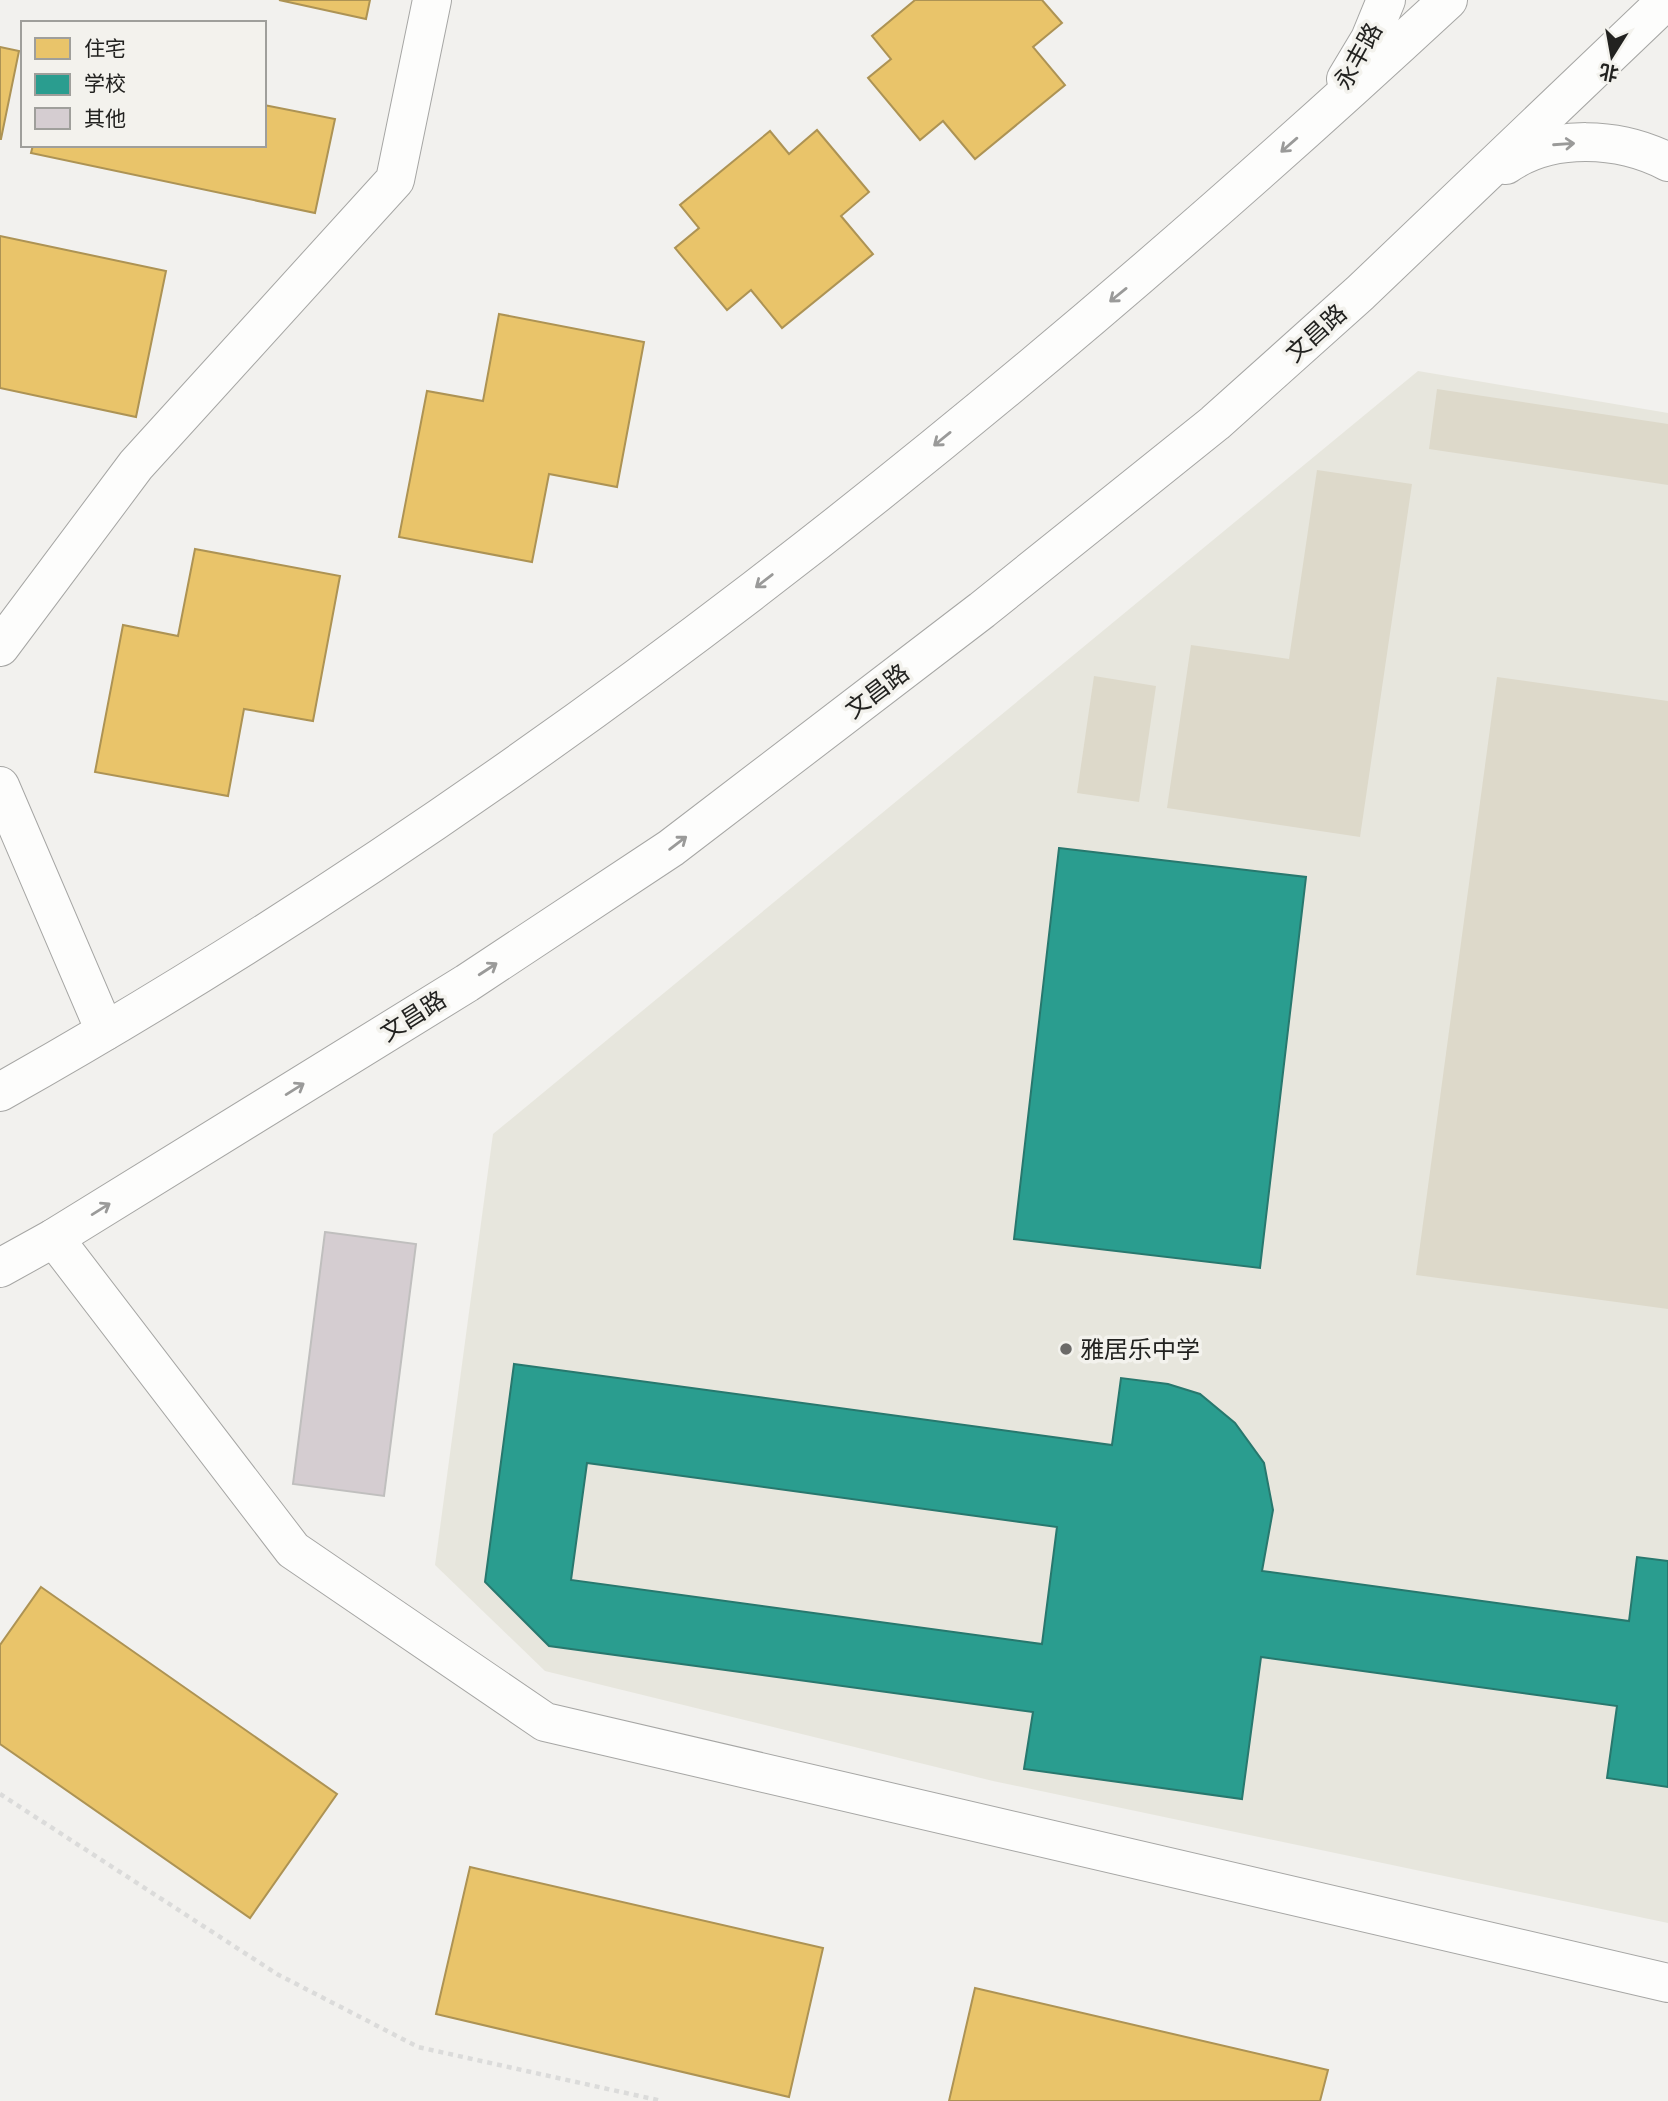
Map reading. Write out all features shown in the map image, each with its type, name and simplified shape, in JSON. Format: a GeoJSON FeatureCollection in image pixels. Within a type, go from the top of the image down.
{"type":"FeatureCollection","features":[{"type":"Feature","properties":{"kind":"street"},"geometry":{"type":"LineString","coordinates":[[0,647],[136,465],[396,180],[432,0]]}},
{"type":"Feature","properties":{"kind":"street","name":"永丰路"},"geometry":{"type":"LineString","coordinates":[[1327,112],[1370,39],[1386,0]]}},
{"type":"Feature","properties":{"kind":"street"},"geometry":{"type":"LineString","coordinates":[[0,1092],[275,928],[495,782],[680,646],[839,523],[1128,288],[1327,112],[1448,0]]}},
{"type":"Feature","properties":{"kind":"street","name":"文昌路"},"geometry":{"type":"LineString","coordinates":[[0,1268],[54,1238],[467,983],[671,848],[982,610],[1214,423],[1360,293],[1667,0]]}},
{"type":"Feature","properties":{"kind":"street"},"geometry":{"type":"LineString","coordinates":[[1461,196],[1521,155],[1555,144],[1598,142],[1646,151],[1668,162]]}},
{"type":"Feature","properties":{"kind":"street"},"geometry":{"type":"LineString","coordinates":[[0,786],[105,1031]]}},
{"type":"Feature","properties":{"kind":"street"},"geometry":{"type":"LineString","coordinates":[[54,1238],[293,1549],[545,1722],[1668,1983]]}},
{"type":"Feature","properties":{"kind":"path"},"geometry":{"type":"LineString","coordinates":[[0,1794],[277,1974],[418,2047],[662,2101]]}},
{"type":"Feature","properties":{"kind":"shaded area","name":"雅居乐中学"},"geometry":{"type":"Polygon","coordinates":[[[1418,371],[1668,413],[1668,1923],[993,1781],[545,1671],[435,1565],[493,1134],[1418,371]]]}},
{"type":"Feature","properties":{"kind":"shaded area"},"geometry":{"type":"Polygon","coordinates":[[[1437,389],[1668,424],[1668,485],[1429,449],[1437,389]]]}},
{"type":"Feature","properties":{"kind":"shaded area"},"geometry":{"type":"Polygon","coordinates":[[[1317,470],[1412,484],[1360,837],[1167,808],[1191,645],[1289,659],[1317,470]]]}},
{"type":"Feature","properties":{"kind":"shaded area"},"geometry":{"type":"Polygon","coordinates":[[[1094,676],[1156,686],[1139,802],[1077,793],[1094,676]]]}},
{"type":"Feature","properties":{"kind":"shaded area"},"geometry":{"type":"Polygon","coordinates":[[[1497,677],[1668,701],[1668,1309],[1416,1275],[1497,677]]]}},
{"type":"Feature","properties":{"kind":"building: 住宅"},"geometry":{"type":"Polygon","coordinates":[[[279,0],[370,0],[366,19],[279,0]]]}},
{"type":"Feature","properties":{"kind":"building: 住宅"},"geometry":{"type":"Polygon","coordinates":[[[915,0],[1042,0],[1062,23],[1033,47],[1065,85],[975,159],[943,121],[920,140],[868,78],[891,59],[872,36],[915,0]]]}},
{"type":"Feature","properties":{"kind":"building: 住宅"},"geometry":{"type":"Polygon","coordinates":[[[0,47],[19,51],[1,139],[0,139],[0,47]]]}},
{"type":"Feature","properties":{"kind":"building: 住宅"},"geometry":{"type":"Polygon","coordinates":[[[266,105],[335,119],[315,213],[31,153],[32,147],[266,147],[266,105]]]}},
{"type":"Feature","properties":{"kind":"building: 住宅"},"geometry":{"type":"Polygon","coordinates":[[[817,130],[869,192],[841,216],[873,254],[782,328],[751,290],[727,310],[675,248],[699,228],[680,205],[770,131],[789,154],[817,130]]]}},
{"type":"Feature","properties":{"kind":"building: 住宅"},"geometry":{"type":"Polygon","coordinates":[[[0,236],[166,271],[136,417],[0,388],[0,236]]]}},
{"type":"Feature","properties":{"kind":"building: 住宅"},"geometry":{"type":"Polygon","coordinates":[[[499,314],[644,342],[617,487],[549,474],[532,562],[399,537],[427,391],[483,401],[499,314]]]}},
{"type":"Feature","properties":{"kind":"building: 住宅"},"geometry":{"type":"Polygon","coordinates":[[[195,549],[340,576],[313,721],[244,709],[228,796],[95,772],[123,625],[178,636],[195,549]]]}},
{"type":"Feature","properties":{"kind":"building: 住宅"},"geometry":{"type":"Polygon","coordinates":[[[41,1587],[337,1794],[250,1918],[0,1744],[0,1645],[41,1587]]]}},
{"type":"Feature","properties":{"kind":"building: 住宅"},"geometry":{"type":"Polygon","coordinates":[[[470,1867],[823,1948],[789,2097],[436,2014],[470,1867]]]}},
{"type":"Feature","properties":{"kind":"building: 住宅"},"geometry":{"type":"Polygon","coordinates":[[[975,1988],[1328,2070],[1320,2101],[949,2101],[975,1988]]]}},
{"type":"Feature","properties":{"kind":"building: 学校"},"geometry":{"type":"Polygon","coordinates":[[[1059,848],[1306,877],[1260,1268],[1014,1239],[1059,848]]]}},
{"type":"Feature","properties":{"kind":"building: 学校"},"geometry":{"type":"Polygon","coordinates":[[[514,1364],[1112,1445],[1121,1378],[1168,1384],[1200,1394],[1235,1423],[1264,1463],[1273,1510],[1262,1571],[1629,1621],[1637,1557],[1668,1561],[1668,1787],[1607,1778],[1617,1706],[1261,1657],[1242,1799],[1024,1769],[1033,1712],[549,1646],[485,1582],[514,1364]],[[587,1463],[571,1580],[1042,1644],[1057,1527],[587,1463]]]}},
{"type":"Feature","properties":{"kind":"building: 其他"},"geometry":{"type":"Polygon","coordinates":[[[325,1232],[416,1244],[384,1496],[293,1484],[325,1232]]]}},
{"type":"Feature","properties":{"kind":"place","name":"雅居乐中学"},"geometry":{"type":"Point","coordinates":[1066,1349]}}]}
